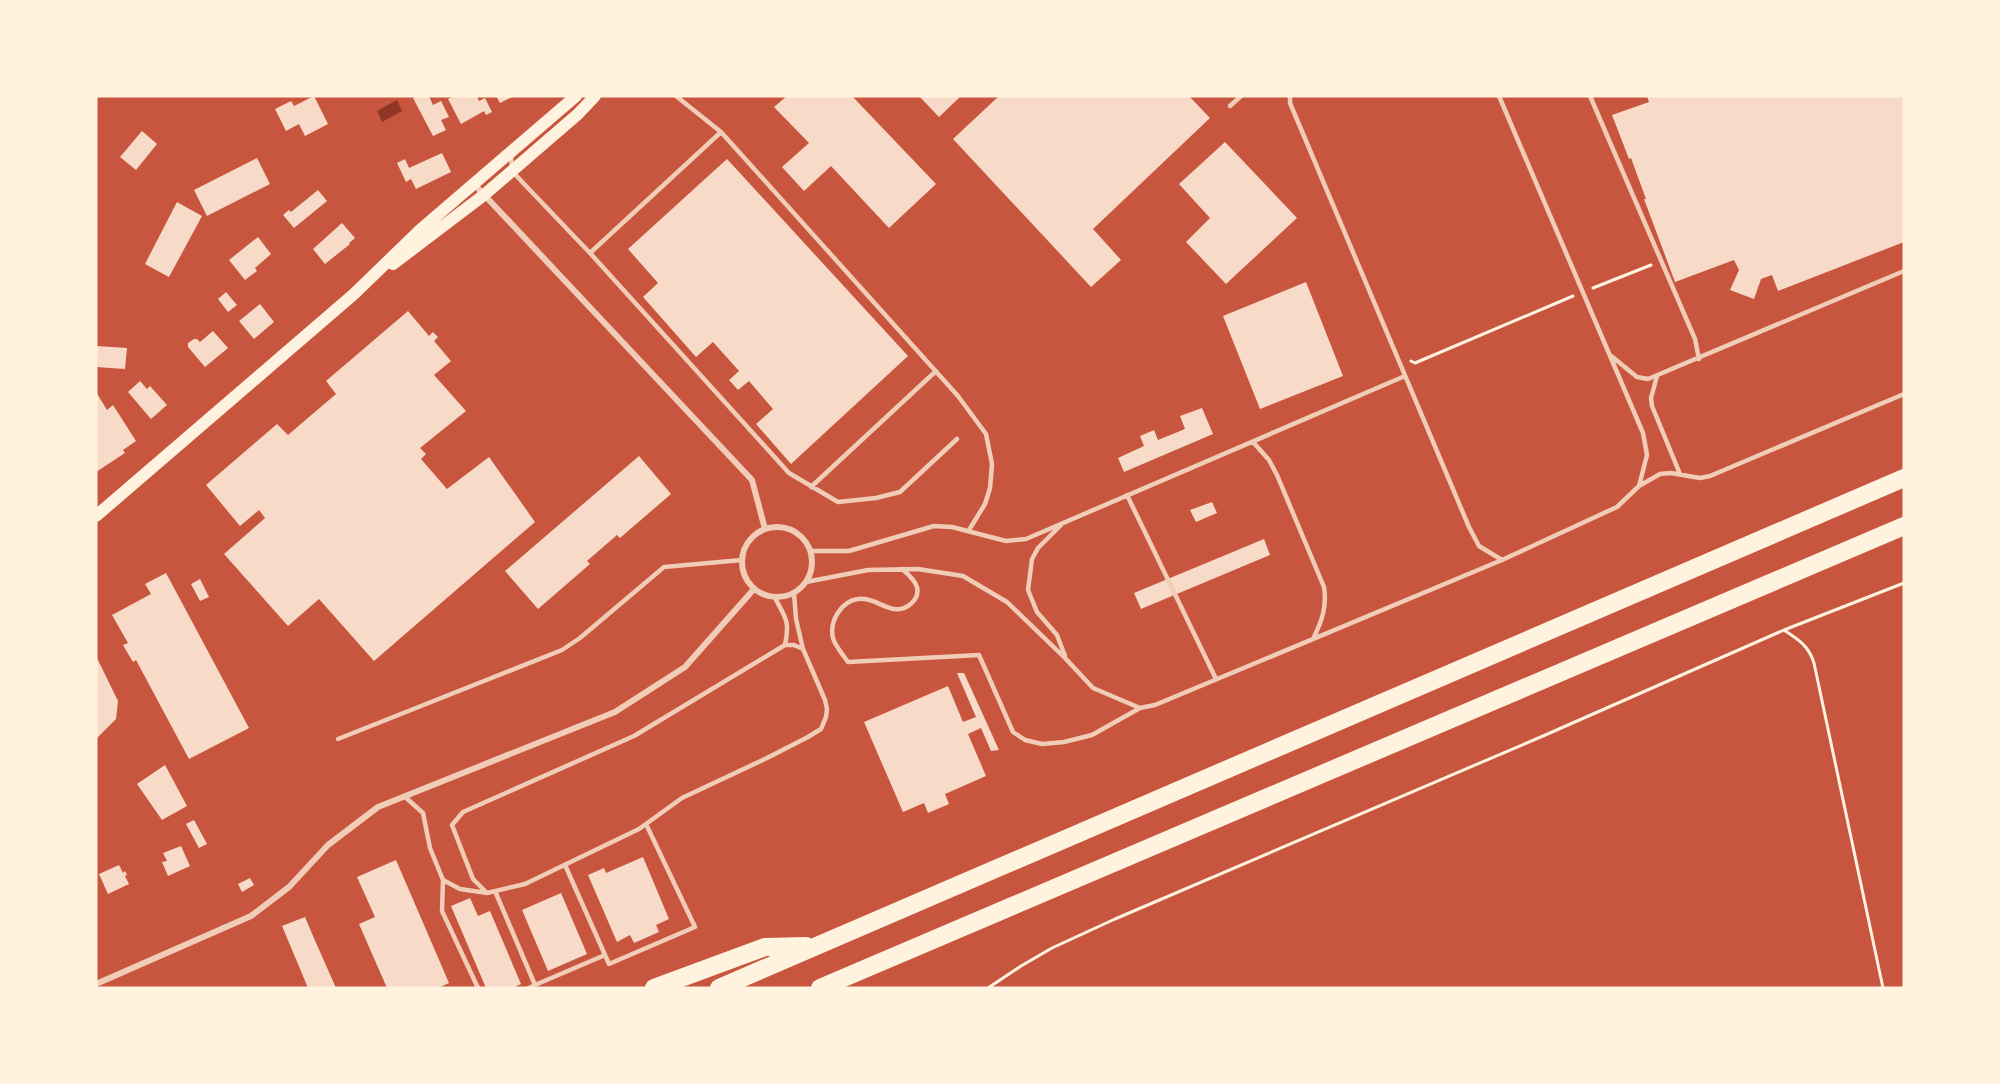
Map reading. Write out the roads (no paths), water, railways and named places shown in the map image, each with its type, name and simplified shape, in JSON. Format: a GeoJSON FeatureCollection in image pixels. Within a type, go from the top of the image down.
{"type":"FeatureCollection","features":[{"type":"Feature","properties":{"kind":"highway"},"geometry":{"type":"LineString","coordinates":[[719,988],[1904,478]]}},
{"type":"Feature","properties":{"kind":"highway"},"geometry":{"type":"LineString","coordinates":[[820,988],[1904,526]]}},
{"type":"Feature","properties":{"kind":"highway"},"geometry":{"type":"LineString","coordinates":[[654,988],[765,947],[817,946]]}},
{"type":"Feature","properties":{"kind":"highway"},"geometry":{"type":"LineString","coordinates":[[843,988],[872,966]]}},
{"type":"Feature","properties":{"kind":"main road"},"geometry":{"type":"LineString","coordinates":[[354,294],[420,230],[576,96]]}},
{"type":"Feature","properties":{"kind":"main road"},"geometry":{"type":"LineString","coordinates":[[96,516],[354,294],[484,195],[578,114],[595,96]]}},
{"type":"Feature","properties":{"kind":"main road"},"geometry":{"type":"LineString","coordinates":[[96,511],[112,501]]}},
{"type":"Feature","properties":{"kind":"street"},"geometry":{"type":"LineString","coordinates":[[474,184],[752,480],[765,529]]}},
{"type":"Feature","properties":{"kind":"street"},"geometry":{"type":"LineString","coordinates":[[776,526],[787,528],[797,533],[811,551],[813,561],[811,572],[806,582],[794,593],[775,598],[764,596],[754,590],[742,571],[745,546],[753,536],[765,529],[776,526]]}},
{"type":"Feature","properties":{"kind":"street"},"geometry":{"type":"LineString","coordinates":[[96,984],[251,916],[289,887],[327,845],[378,807],[615,712],[685,667],[754,590]]}},
{"type":"Feature","properties":{"kind":"lane"},"geometry":{"type":"LineString","coordinates":[[676,96],[721,132],[958,396],[986,434],[992,464],[990,488],[986,504],[969,530]]}},
{"type":"Feature","properties":{"kind":"lane"},"geometry":{"type":"LineString","coordinates":[[1230,106],[1241,96]]}},
{"type":"Feature","properties":{"kind":"lane"},"geometry":{"type":"LineString","coordinates":[[1290,96],[1290,103],[1326,192],[1475,540],[1485,550],[1502,560]]}},
{"type":"Feature","properties":{"kind":"lane"},"geometry":{"type":"LineString","coordinates":[[1499,96],[1646,444],[1647,455],[1639,486]]}},
{"type":"Feature","properties":{"kind":"lane"},"geometry":{"type":"LineString","coordinates":[[1590,96],[1695,339],[1699,359]]}},
{"type":"Feature","properties":{"kind":"lane"},"geometry":{"type":"LineString","coordinates":[[590,253],[721,132]]}},
{"type":"Feature","properties":{"kind":"lane"},"geometry":{"type":"LineString","coordinates":[[511,152],[512,171],[590,253],[789,473],[838,502],[876,498],[900,492],[957,439]]}},
{"type":"Feature","properties":{"kind":"lane"},"geometry":{"type":"LineString","coordinates":[[1609,353],[1637,377],[1648,379],[1904,271]]}},
{"type":"Feature","properties":{"kind":"lane"},"geometry":{"type":"LineString","coordinates":[[811,487],[936,371]]}},
{"type":"Feature","properties":{"kind":"lane"},"geometry":{"type":"LineString","coordinates":[[811,551],[849,551],[934,526],[969,530],[1006,541],[1026,539],[1405,376]]}},
{"type":"Feature","properties":{"kind":"lane"},"geometry":{"type":"LineString","coordinates":[[1657,376],[1651,399],[1652,406],[1680,474]]}},
{"type":"Feature","properties":{"kind":"lane"},"geometry":{"type":"LineString","coordinates":[[902,569],[917,586],[915,600],[909,606],[893,609],[873,601],[858,599],[846,603],[835,618],[833,638],[848,663],[979,655],[1013,732],[1025,740],[1042,744],[1064,742],[1092,735],[1140,708],[1155,705],[1502,560],[1617,507],[1639,486],[1660,474],[1680,474],[1700,478],[1710,476],[1904,394]]}},
{"type":"Feature","properties":{"kind":"lane"},"geometry":{"type":"LineString","coordinates":[[1253,442],[1269,460],[1277,475],[1324,587],[1326,601],[1324,614],[1313,639]]}},
{"type":"Feature","properties":{"kind":"lane"},"geometry":{"type":"LineString","coordinates":[[1127,495],[1216,679]]}},
{"type":"Feature","properties":{"kind":"lane"},"geometry":{"type":"LineString","coordinates":[[1065,521],[1038,548],[1032,559],[1028,590],[1037,612],[1057,635],[1066,659]]}},
{"type":"Feature","properties":{"kind":"lane"},"geometry":{"type":"LineString","coordinates":[[338,739],[562,650],[580,638],[664,567],[742,560]]}},
{"type":"Feature","properties":{"kind":"lane"},"geometry":{"type":"LineString","coordinates":[[806,582],[868,570],[918,568],[963,576],[1007,602],[1093,688],[1140,708]]}},
{"type":"Feature","properties":{"kind":"lane"},"geometry":{"type":"LineString","coordinates":[[442,880],[460,889],[487,893],[525,884],[639,829],[682,798],[767,758],[821,729],[827,709],[803,650],[796,619],[794,593]]}},
{"type":"Feature","properties":{"kind":"lane"},"geometry":{"type":"LineString","coordinates":[[775,598],[789,629],[785,645]]}},
{"type":"Feature","properties":{"kind":"lane"},"geometry":{"type":"LineString","coordinates":[[487,893],[473,879],[452,825],[463,812],[634,736],[785,645],[794,645],[803,650]]}},
{"type":"Feature","properties":{"kind":"lane"},"geometry":{"type":"LineString","coordinates":[[404,796],[423,813],[430,848],[442,880],[442,911],[478,988]]}},
{"type":"Feature","properties":{"kind":"lane"},"geometry":{"type":"LineString","coordinates":[[565,865],[609,964],[694,927],[646,824]]}},
{"type":"Feature","properties":{"kind":"lane"},"geometry":{"type":"LineString","coordinates":[[495,891],[535,985]]}},
{"type":"Feature","properties":{"kind":"lane"},"geometry":{"type":"LineString","coordinates":[[529,988],[605,955]]}}]}
